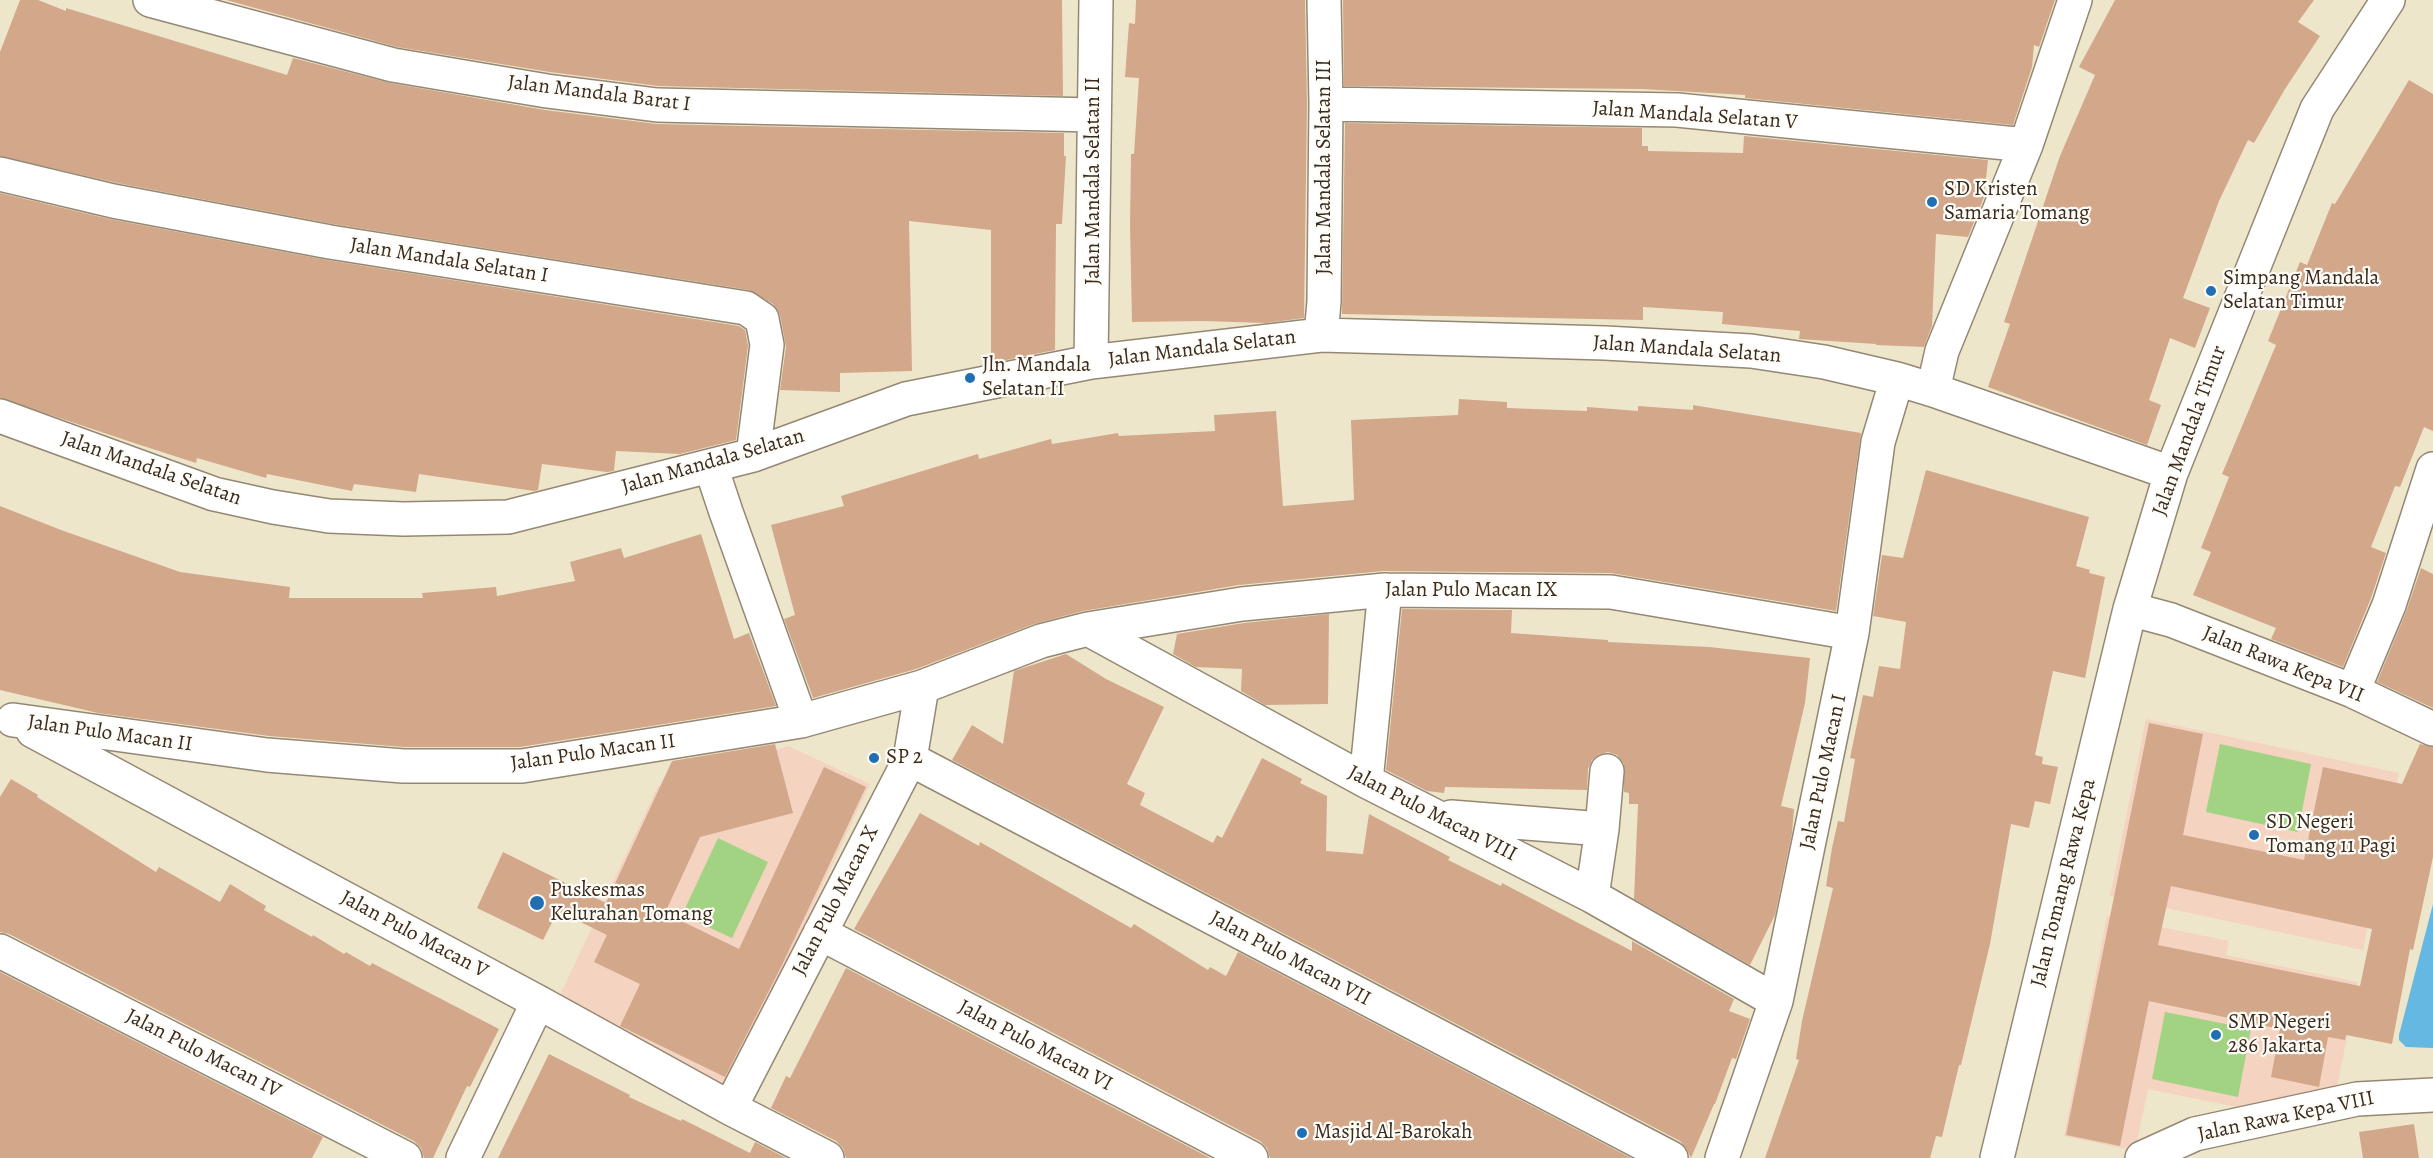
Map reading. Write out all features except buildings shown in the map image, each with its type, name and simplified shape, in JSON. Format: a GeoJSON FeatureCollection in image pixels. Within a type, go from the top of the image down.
{"type":"FeatureCollection","features":[{"type":"Feature","properties":{"kind":"street","name":"Jalan Mandala Barat I"},"geometry":{"type":"LineString","coordinates":[[150,0],[393,65],[547,91],[657,105],[1094,115]]}},
{"type":"Feature","properties":{"kind":"street","name":"Jalan Mandala Selatan II"},"geometry":{"type":"LineString","coordinates":[[1091,362],[1096,0]]}},
{"type":"Feature","properties":{"kind":"street","name":"Jalan Mandala Selatan III"},"geometry":{"type":"LineString","coordinates":[[1321,335],[1324,302],[1326,104],[1324,0]]}},
{"type":"Feature","properties":{"kind":"street"},"geometry":{"type":"LineString","coordinates":[[1934,390],[1942,351],[2026,145],[2075,0]]}},
{"type":"Feature","properties":{"kind":"street","name":"Jalan Mandala Timur"},"geometry":{"type":"LineString","coordinates":[[2130,609],[2171,473],[2317,109],[2388,0]]}},
{"type":"Feature","properties":{"kind":"street","name":"Jalan Mandala Selatan V"},"geometry":{"type":"LineString","coordinates":[[1326,104],[1677,110],[2026,145]]}},
{"type":"Feature","properties":{"kind":"street","name":"Jalan Mandala Selatan I"},"geometry":{"type":"LineString","coordinates":[[0,174],[113,201],[330,242],[746,308],[762,319],[767,345],[753,455]]}},
{"type":"Feature","properties":{"kind":"street","name":"Jalan Mandala Selatan"},"geometry":{"type":"LineString","coordinates":[[0,416],[214,494],[273,507],[329,516],[403,519],[508,517],[753,455],[906,399],[1091,362],[1321,335],[1605,343],[1751,351],[1824,362],[1934,390],[2171,473]]}},
{"type":"Feature","properties":{"kind":"street","name":"Jalan Pulo Macan I"},"geometry":{"type":"LineString","coordinates":[[1722,1158],[1776,1001],[1852,633],[1878,445],[1897,379]]}},
{"type":"Feature","properties":{"kind":"street"},"geometry":{"type":"LineString","coordinates":[[711,467],[801,721]]}},
{"type":"Feature","properties":{"kind":"street"},"geometry":{"type":"LineString","coordinates":[[2353,691],[2389,605],[2432,473]]}},
{"type":"Feature","properties":{"kind":"street"},"geometry":{"type":"LineString","coordinates":[[1366,781],[1385,590]]}},
{"type":"Feature","properties":{"kind":"street","name":"Jalan Pulo Macan IX"},"geometry":{"type":"LineString","coordinates":[[1088,628],[1242,604],[1385,590],[1611,592],[1852,633]]}},
{"type":"Feature","properties":{"kind":"street","name":"Jalan Rawa Kepa VII"},"geometry":{"type":"LineString","coordinates":[[2130,609],[2170,620],[2353,691],[2433,729]]}},
{"type":"Feature","properties":{"kind":"street","name":"Jalan Tomang Rawa Kepa"},"geometry":{"type":"LineString","coordinates":[[1997,1158],[2130,609]]}},
{"type":"Feature","properties":{"kind":"street","name":"Jalan Pulo Macan II"},"geometry":{"type":"LineString","coordinates":[[7,717],[267,755],[403,766],[522,766],[801,721],[922,687],[1041,641],[1088,628]]}},
{"type":"Feature","properties":{"kind":"street","name":"Jalan Pulo Macan VIII"},"geometry":{"type":"LineString","coordinates":[[1088,628],[1366,781],[1592,897],[1776,1001]]}},
{"type":"Feature","properties":{"kind":"street","name":"Jalan Pulo Macan X"},"geometry":{"type":"LineString","coordinates":[[730,1108],[910,759],[922,687]]}},
{"type":"Feature","properties":{"kind":"street","name":"Jalan Pulo Macan V"},"geometry":{"type":"LineString","coordinates":[[7,717],[538,1002],[730,1108],[827,1158]]}},
{"type":"Feature","properties":{"kind":"street","name":"Jalan Pulo Macan VII"},"geometry":{"type":"LineString","coordinates":[[910,759],[1671,1158]]}},
{"type":"Feature","properties":{"kind":"street"},"geometry":{"type":"LineString","coordinates":[[1592,897],[1602,829],[1607,771]]}},
{"type":"Feature","properties":{"kind":"street"},"geometry":{"type":"LineString","coordinates":[[1434,816],[1602,829]]}},
{"type":"Feature","properties":{"kind":"street","name":"Jalan Pulo Macan VI"},"geometry":{"type":"LineString","coordinates":[[820,933],[1251,1158]]}},
{"type":"Feature","properties":{"kind":"street","name":"Jalan Pulo Macan IV"},"geometry":{"type":"LineString","coordinates":[[0,951],[405,1158]]}},
{"type":"Feature","properties":{"kind":"street"},"geometry":{"type":"LineString","coordinates":[[463,1158],[538,1002]]}},
{"type":"Feature","properties":{"kind":"street","name":"Jalan Rawa Kepa VIII"},"geometry":{"type":"LineString","coordinates":[[2142,1158],[2195,1134],[2345,1101],[2433,1095]]}},
{"type":"Feature","properties":{"kind":"shaded area","name":"SD Negeri Tomang 11 Pagi"},"geometry":{"type":"Polygon","coordinates":[[[2146,719],[2399,773],[2363,950],[2110,896],[2146,719]]]}},
{"type":"Feature","properties":{"kind":"shaded area"},"geometry":{"type":"Polygon","coordinates":[[[788,746],[870,784],[728,1088],[555,1006],[658,786],[788,746]]]}},
{"type":"Feature","properties":{"kind":"shaded area","name":"SMP Negeri 286 Jakarta"},"geometry":{"type":"Polygon","coordinates":[[[2107,916],[2229,941],[2226,955],[2358,982],[2335,1097],[2241,1108],[2148,1089],[2135,1151],[2064,1136],[2107,916]]]}},
{"type":"Feature","properties":{"kind":"green space"},"geometry":{"type":"Polygon","coordinates":[[[2220,744],[2311,764],[2298,832],[2206,812],[2220,744]]]}},
{"type":"Feature","properties":{"kind":"green space"},"geometry":{"type":"Polygon","coordinates":[[[718,838],[768,862],[732,938],[682,915],[718,838]]]}},
{"type":"Feature","properties":{"kind":"green space"},"geometry":{"type":"Polygon","coordinates":[[[2165,1012],[2251,1029],[2238,1097],[2152,1079],[2165,1012]]]}},
{"type":"Feature","properties":{"kind":"water"},"geometry":{"type":"Polygon","coordinates":[[[2433,904],[2433,1048],[2406,1047],[2399,1040],[2399,1035],[2433,904]]]}},
{"type":"Feature","properties":{"kind":"place","name":"SD Kristen Samaria Tomang"},"geometry":{"type":"Point","coordinates":[1932,202]}},
{"type":"Feature","properties":{"kind":"place","name":"Simpang Mandala Selatan Timur"},"geometry":{"type":"Point","coordinates":[2211,291]}},
{"type":"Feature","properties":{"kind":"place","name":"Jln. Mandala Selatan II"},"geometry":{"type":"Point","coordinates":[970,378]}},
{"type":"Feature","properties":{"kind":"place","name":"SP 2"},"geometry":{"type":"Point","coordinates":[874,758]}},
{"type":"Feature","properties":{"kind":"place","name":"SD Negeri Tomang 11 Pagi"},"geometry":{"type":"Point","coordinates":[2254,835]}},
{"type":"Feature","properties":{"kind":"place","name":"Puskesmas Kelurahan Tomang"},"geometry":{"type":"Point","coordinates":[537,903]}},
{"type":"Feature","properties":{"kind":"place","name":"SMP Negeri 286 Jakarta"},"geometry":{"type":"Point","coordinates":[2216,1035]}},
{"type":"Feature","properties":{"kind":"place","name":"Masjid Al-Barokah"},"geometry":{"type":"Point","coordinates":[1302,1133]}}]}
